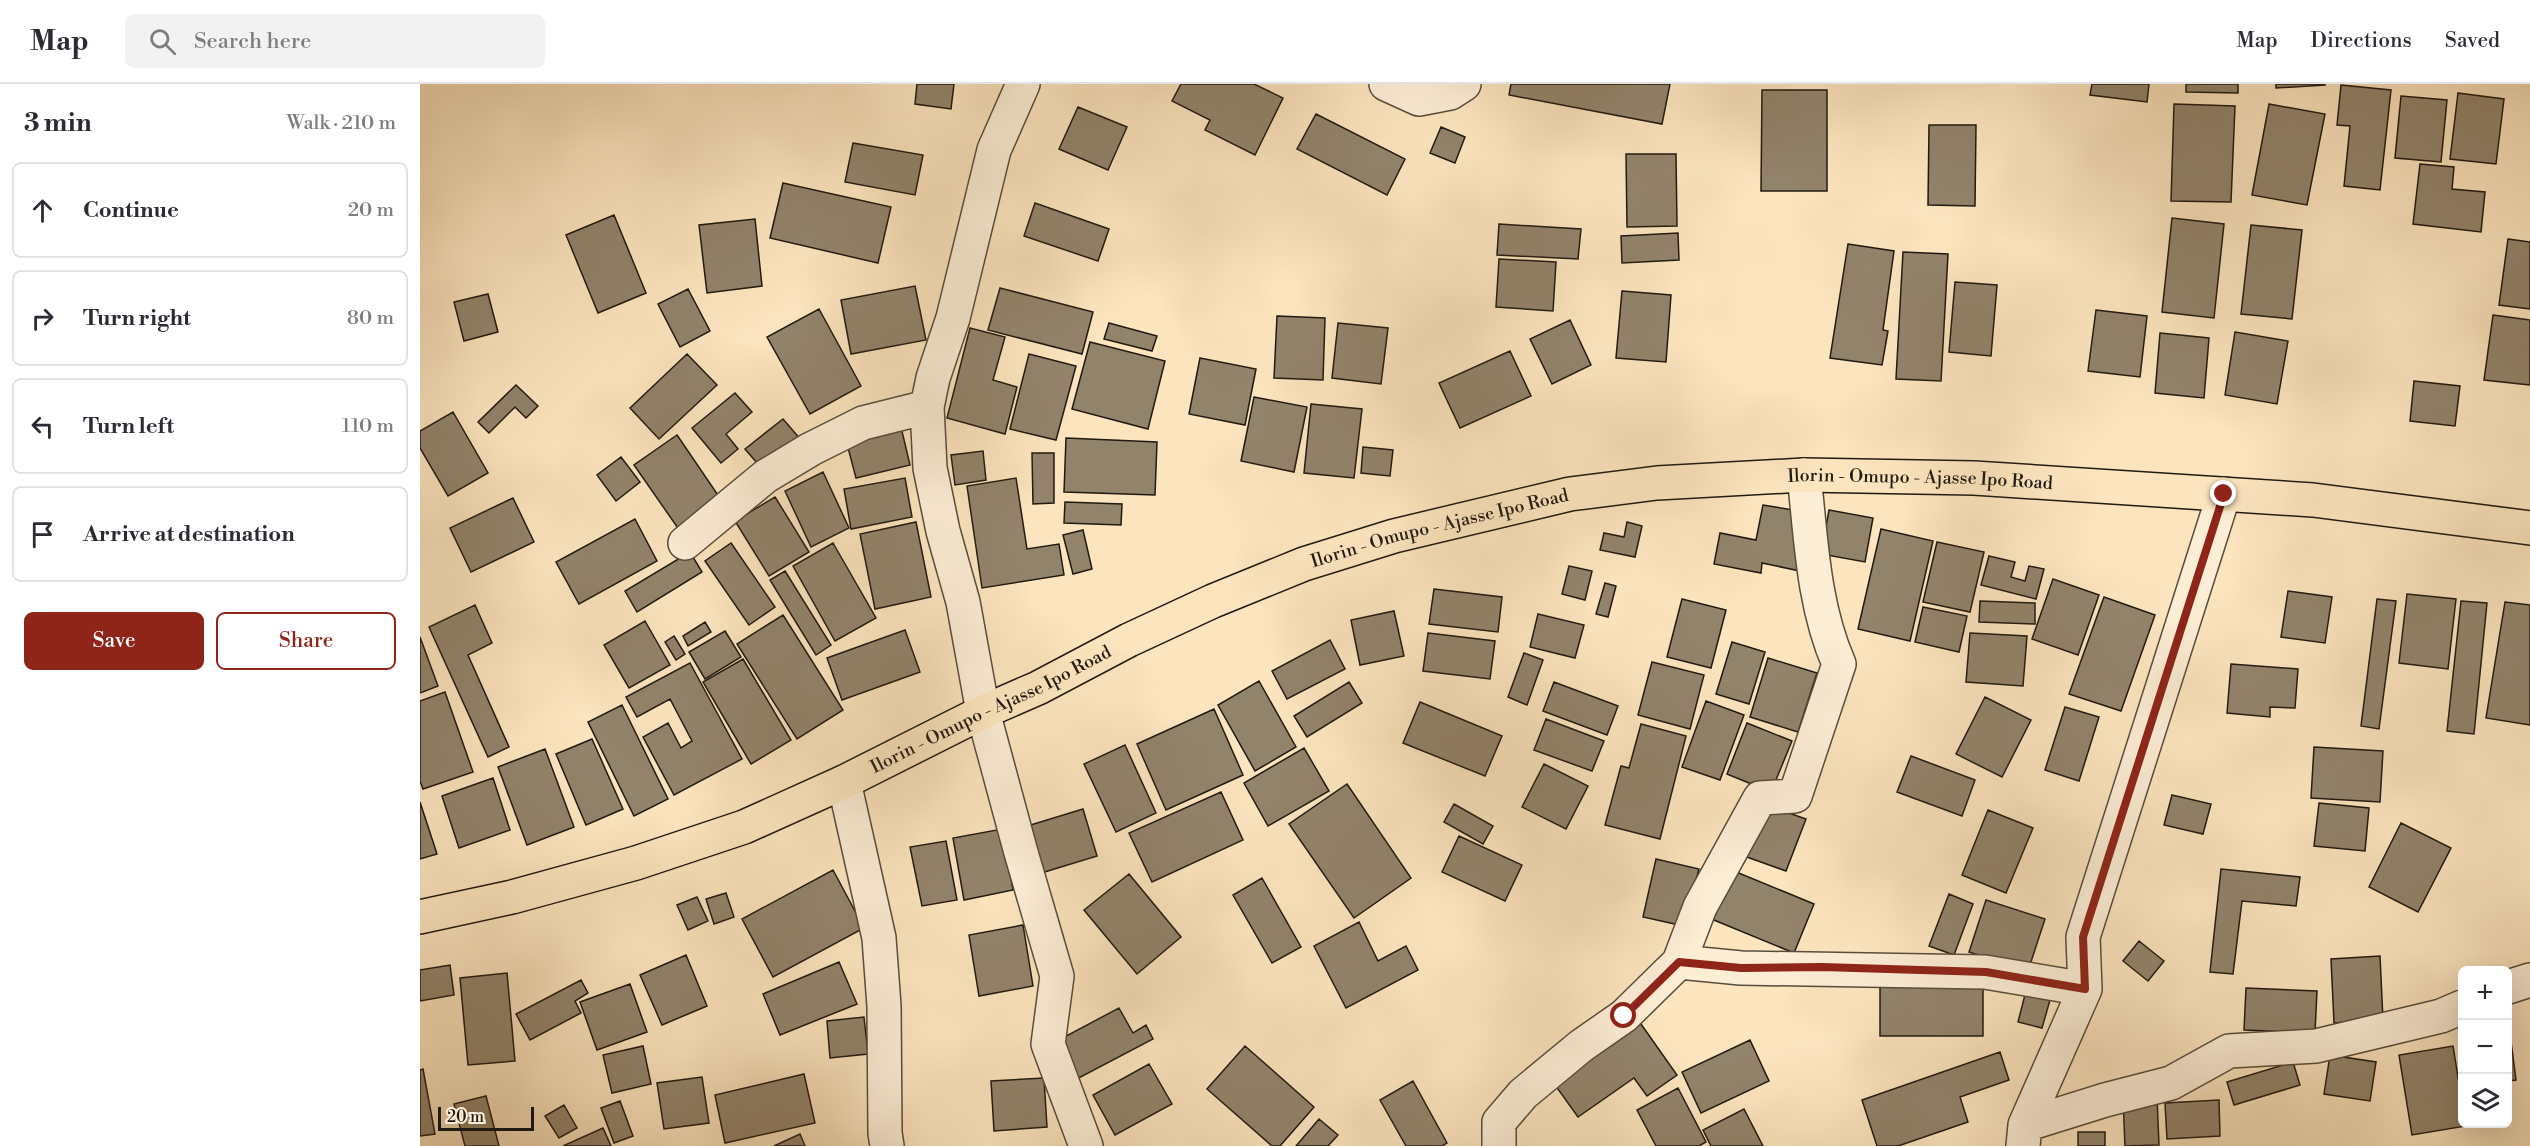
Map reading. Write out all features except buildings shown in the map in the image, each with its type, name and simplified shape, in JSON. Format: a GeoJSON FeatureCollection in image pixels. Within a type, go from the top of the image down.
{"type":"FeatureCollection","features":[{"type":"Feature","properties":{"kind":"highway","name":"Ilorin - Omupo - Ajasse Ipo Road"},"geometry":{"type":"LineString","coordinates":[[420,917],[512,897],[636,863],[744,827],[844,782],[1213,600],[1304,564],[1394,536],[1570,494],[1657,483],[1804,475],[1974,478],[2313,500],[2530,528]]}},
{"type":"Feature","properties":{"kind":"street"},"geometry":{"type":"LineString","coordinates":[[1023,84],[994,150],[953,318],[933,378],[927,407],[930,468],[943,531],[963,602],[983,712],[1057,976],[1048,1044],[1086,1146]]}},
{"type":"Feature","properties":{"kind":"street"},"geometry":{"type":"LineString","coordinates":[[1386,84],[1419,99],[1450,93],[1464,84]]}},
{"type":"Feature","properties":{"kind":"street"},"geometry":{"type":"LineString","coordinates":[[685,543],[766,476],[811,449],[863,423],[927,407]]}},
{"type":"Feature","properties":{"kind":"street"},"geometry":{"type":"LineString","coordinates":[[1499,1146],[1499,1122],[1523,1094],[1581,1046],[1624,1016],[1679,962],[1700,907],[1760,798],[1795,796],[1839,664],[1828,639],[1817,588],[1804,475]]}},
{"type":"Feature","properties":{"kind":"street"},"geometry":{"type":"LineString","coordinates":[[2024,1136],[2085,989],[2083,937],[2224,494]]}},
{"type":"Feature","properties":{"kind":"street"},"geometry":{"type":"LineString","coordinates":[[844,782],[879,938],[884,1006],[887,1146]]}},
{"type":"Feature","properties":{"kind":"street"},"geometry":{"type":"LineString","coordinates":[[1679,962],[1741,968],[1822,967],[1986,972],[2085,989]]}},
{"type":"Feature","properties":{"kind":"street"},"geometry":{"type":"LineString","coordinates":[[2512,986],[2530,981]]}},
{"type":"Feature","properties":{"kind":"street"},"geometry":{"type":"LineString","coordinates":[[2024,1136],[2105,1100],[2171,1083],[2229,1050],[2316,1046],[2440,1016],[2458,1009]]}},
{"type":"Feature","properties":{"kind":"route"},"geometry":{"type":"LineString","coordinates":[[1624,1016],[1679,962],[1741,968],[1822,967],[1986,972],[2085,989],[2083,937],[2224,494]]}}]}
